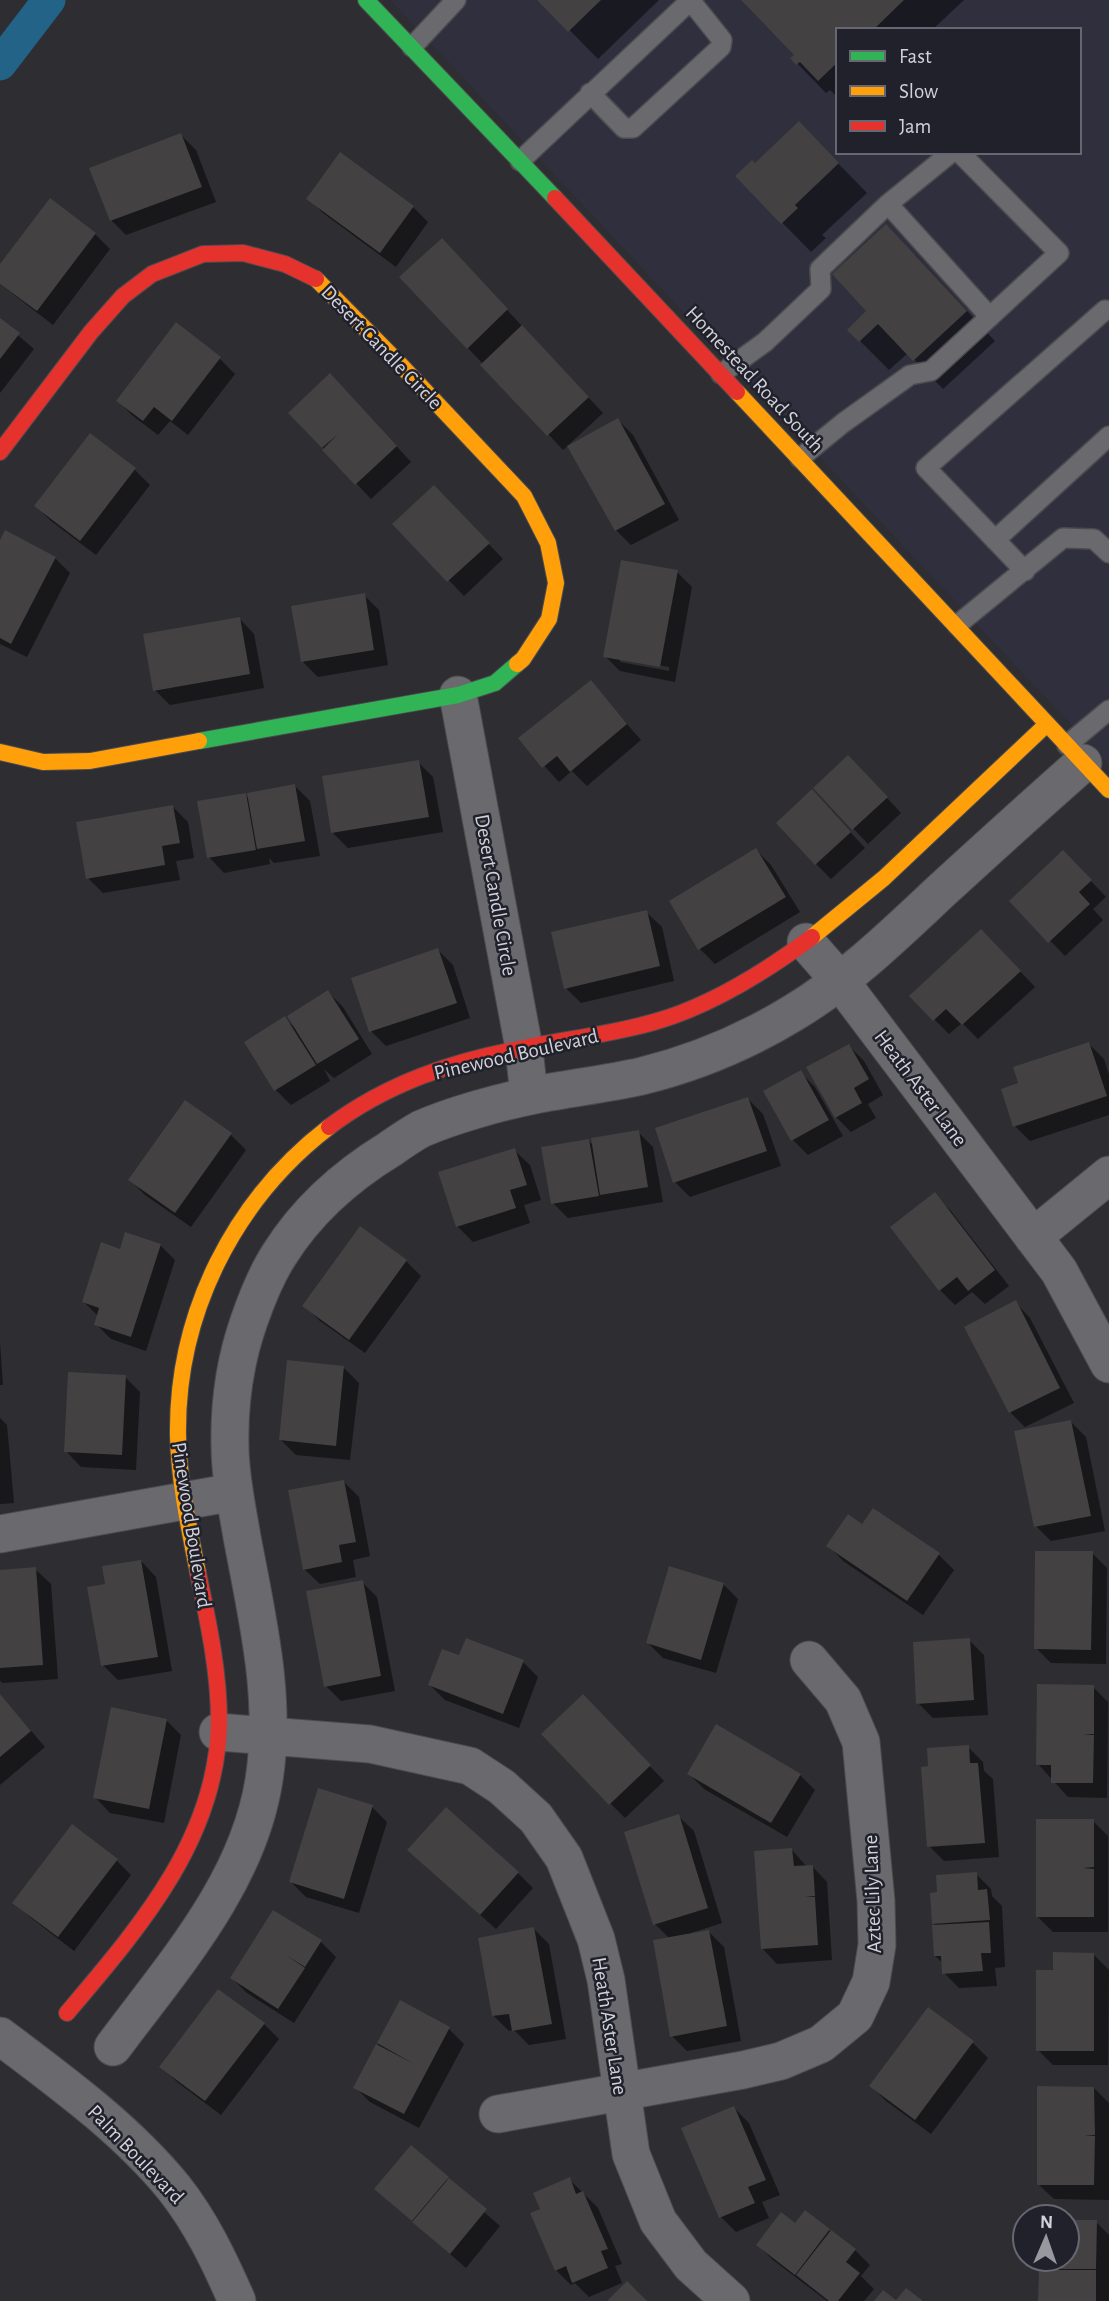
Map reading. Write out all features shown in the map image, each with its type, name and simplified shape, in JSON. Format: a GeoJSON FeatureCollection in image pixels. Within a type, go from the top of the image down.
{"type":"FeatureCollection","features":[{"type":"Feature","properties":{"kind":"street","name":"Homestead Road South"},"geometry":{"type":"LineString","coordinates":[[366,0],[722,374],[1109,790]]}},
{"type":"Feature","properties":{"kind":"street","name":"Desert Candle Circle"},"geometry":{"type":"LineString","coordinates":[[0,453],[91,332],[123,296],[152,274],[203,254],[243,253],[285,264],[319,281],[395,359],[524,496],[548,543],[556,583],[549,619],[523,659],[495,683],[458,695],[90,761],[43,762],[0,752]]}},
{"type":"Feature","properties":{"kind":"street","name":"Desert Candle Circle"},"geometry":{"type":"LineString","coordinates":[[458,695],[524,1048],[529,1096]]}},
{"type":"Feature","properties":{"kind":"street","name":"Pinewood Boulevard"},"geometry":{"type":"LineString","coordinates":[[67,2013],[160,1899],[185,1855],[204,1804],[216,1758],[216,1673],[184,1499],[178,1439],[178,1401],[183,1362],[200,1304],[213,1271],[240,1220],[279,1170],[318,1133],[352,1110],[407,1081],[444,1068],[524,1048],[637,1027],[698,1006],[772,966],[851,907],[1047,723]]}},
{"type":"Feature","properties":{"kind":"street","name":"Pinewood Boulevard"},"geometry":{"type":"LineString","coordinates":[[113,2047],[219,1900],[255,1820],[264,1783],[269,1736],[268,1678],[234,1492],[229,1448],[234,1376],[242,1340],[259,1292],[279,1255],[313,1209],[356,1170],[420,1130],[529,1096],[644,1075],[699,1058],[737,1043],[794,1013],[869,958],[1018,819],[1075,754]]}},
{"type":"Feature","properties":{"kind":"street","name":"Heath Aster Lane"},"geometry":{"type":"LineString","coordinates":[[806,942],[840,981],[1059,1271],[1109,1364]]}},
{"type":"Feature","properties":{"kind":"street"},"geometry":{"type":"LineString","coordinates":[[1033,1237],[1109,1175]]}},
{"type":"Feature","properties":{"kind":"street"},"geometry":{"type":"LineString","coordinates":[[0,1534],[234,1492]]}},
{"type":"Feature","properties":{"kind":"street","name":"Aztec Lily Lane"},"geometry":{"type":"LineString","coordinates":[[498,2114],[743,2070],[782,2060],[821,2044],[855,2016],[871,1982],[877,1945],[876,1901],[861,1742],[843,1700],[809,1660]]}},
{"type":"Feature","properties":{"kind":"street","name":"Heath Aster Lane"},"geometry":{"type":"LineString","coordinates":[[218,1732],[370,1744],[470,1766],[502,1787],[536,1818],[564,1858],[596,1939],[606,1980],[631,2154],[659,2221],[691,2264],[731,2301]]}},
{"type":"Feature","properties":{"kind":"street"},"geometry":{"type":"LineString","coordinates":[[133,1934],[175,1964]]}},
{"type":"Feature","properties":{"kind":"street","name":"Palm Boulevard"},"geometry":{"type":"LineString","coordinates":[[0,2036],[77,2094],[138,2150],[175,2189],[217,2255],[237,2301]]}},
{"type":"Feature","properties":{"kind":"lane"},"geometry":{"type":"LineString","coordinates":[[412,47],[456,0]]}},
{"type":"Feature","properties":{"kind":"lane"},"geometry":{"type":"LineString","coordinates":[[520,161],[590,93],[691,0],[722,40],[721,47],[633,128],[624,128],[590,93]]}},
{"type":"Feature","properties":{"kind":"lane"},"geometry":{"type":"LineString","coordinates":[[722,374],[765,342],[821,289],[820,269],[888,204],[950,154]]}},
{"type":"Feature","properties":{"kind":"lane"},"geometry":{"type":"LineString","coordinates":[[800,458],[842,423],[910,375],[931,371],[1059,253],[961,154]]}},
{"type":"Feature","properties":{"kind":"lane"},"geometry":{"type":"LineString","coordinates":[[888,204],[990,317]]}},
{"type":"Feature","properties":{"kind":"lane"},"geometry":{"type":"LineString","coordinates":[[1025,570],[926,468],[1105,310]]}},
{"type":"Feature","properties":{"kind":"lane"},"geometry":{"type":"LineString","coordinates":[[995,540],[1109,436]]}},
{"type":"Feature","properties":{"kind":"lane"},"geometry":{"type":"LineString","coordinates":[[957,625],[1063,538],[1094,539],[1109,553]]}},
{"type":"Feature","properties":{"kind":"lane"},"geometry":{"type":"LineString","coordinates":[[1075,754],[1109,710]]}},
{"type":"Feature","properties":{"kind":"shaded area"},"geometry":{"type":"Polygon","coordinates":[[[390,0],[1109,0],[1109,765],[390,0]]]}},
{"type":"Feature","properties":{"kind":"building"},"geometry":{"type":"Polygon","coordinates":[[[537,0],[601,0],[568,32],[537,0]]]}},
{"type":"Feature","properties":{"kind":"building"},"geometry":{"type":"Polygon","coordinates":[[[741,0],[904,0],[875,28],[836,28],[836,64],[818,81],[800,62],[796,65],[790,58],[794,55],[741,0]]]}},
{"type":"Feature","properties":{"kind":"building"},"geometry":{"type":"Polygon","coordinates":[[[799,121],[839,163],[795,205],[798,208],[781,224],[735,176],[752,160],[755,163],[799,121]]]}},
{"type":"Feature","properties":{"kind":"building"},"geometry":{"type":"Polygon","coordinates":[[[181,133],[202,187],[110,221],[89,168],[181,133]]]}},
{"type":"Feature","properties":{"kind":"building"},"geometry":{"type":"Polygon","coordinates":[[[340,152],[414,206],[380,253],[306,199],[340,152]]]}},
{"type":"Feature","properties":{"kind":"building"},"geometry":{"type":"Polygon","coordinates":[[[50,198],[96,233],[37,311],[0,284],[0,264],[50,198]]]}},
{"type":"Feature","properties":{"kind":"building"},"geometry":{"type":"Polygon","coordinates":[[[886,224],[967,311],[913,361],[878,324],[859,342],[847,330],[866,311],[832,274],[886,224]]]}},
{"type":"Feature","properties":{"kind":"building"},"geometry":{"type":"Polygon","coordinates":[[[442,238],[508,309],[467,349],[399,277],[442,238]]]}},
{"type":"Feature","properties":{"kind":"building"},"geometry":{"type":"Polygon","coordinates":[[[0,318],[20,333],[0,359],[0,318]]]}},
{"type":"Feature","properties":{"kind":"building"},"geometry":{"type":"Polygon","coordinates":[[[176,322],[221,357],[172,421],[154,407],[143,421],[116,401],[176,322]]]}},
{"type":"Feature","properties":{"kind":"building"},"geometry":{"type":"Polygon","coordinates":[[[522,325],[589,397],[547,436],[480,365],[522,325]]]}},
{"type":"Feature","properties":{"kind":"building"},"geometry":{"type":"Polygon","coordinates":[[[330,373],[397,446],[355,485],[322,450],[338,434],[322,448],[288,413],[330,373]]]}},
{"type":"Feature","properties":{"kind":"building"},"geometry":{"type":"Polygon","coordinates":[[[618,418],[665,504],[615,531],[567,446],[618,418]]]}},
{"type":"Feature","properties":{"kind":"building"},"geometry":{"type":"Polygon","coordinates":[[[90,433],[136,468],[80,541],[34,506],[90,433]]]}},
{"type":"Feature","properties":{"kind":"building"},"geometry":{"type":"Polygon","coordinates":[[[434,485],[490,543],[447,582],[392,524],[434,485]]]}},
{"type":"Feature","properties":{"kind":"building"},"geometry":{"type":"Polygon","coordinates":[[[5,530],[56,557],[11,644],[0,638],[0,540],[5,530]]]}},
{"type":"Feature","properties":{"kind":"building"},"geometry":{"type":"Polygon","coordinates":[[[621,560],[678,570],[660,667],[603,657],[621,560]]]}},
{"type":"Feature","properties":{"kind":"building"},"geometry":{"type":"Polygon","coordinates":[[[365,593],[374,650],[301,662],[291,606],[365,593]]]}},
{"type":"Feature","properties":{"kind":"building"},"geometry":{"type":"Polygon","coordinates":[[[240,617],[250,674],[153,691],[143,634],[240,617]]]}},
{"type":"Feature","properties":{"kind":"building"},"geometry":{"type":"Polygon","coordinates":[[[591,680],[627,724],[570,772],[557,756],[542,768],[518,738],[591,680]]]}},
{"type":"Feature","properties":{"kind":"building"},"geometry":{"type":"Polygon","coordinates":[[[848,755],[888,797],[852,830],[813,788],[848,755]]]}},
{"type":"Feature","properties":{"kind":"building"},"geometry":{"type":"Polygon","coordinates":[[[419,760],[429,817],[331,833],[322,776],[419,760]]]}},
{"type":"Feature","properties":{"kind":"building"},"geometry":{"type":"Polygon","coordinates":[[[295,784],[305,841],[257,849],[247,793],[295,784]]]}},
{"type":"Feature","properties":{"kind":"building"},"geometry":{"type":"Polygon","coordinates":[[[812,789],[851,832],[815,865],[776,823],[812,789]]]}},
{"type":"Feature","properties":{"kind":"building"},"geometry":{"type":"Polygon","coordinates":[[[246,793],[256,850],[207,858],[197,801],[246,793]]]}},
{"type":"Feature","properties":{"kind":"building"},"geometry":{"type":"Polygon","coordinates":[[[173,805],[180,843],[162,846],[165,865],[86,879],[76,822],[173,805]]]}},
{"type":"Feature","properties":{"kind":"building"},"geometry":{"type":"Polygon","coordinates":[[[756,848],[786,897],[698,950],[669,901],[756,848]]]}},
{"type":"Feature","properties":{"kind":"building"},"geometry":{"type":"Polygon","coordinates":[[[1063,850],[1092,880],[1079,892],[1090,904],[1048,943],[1009,901],[1063,850]]]}},
{"type":"Feature","properties":{"kind":"building"},"geometry":{"type":"Polygon","coordinates":[[[647,910],[660,966],[564,989],[551,932],[647,910]]]}},
{"type":"Feature","properties":{"kind":"building"},"geometry":{"type":"Polygon","coordinates":[[[981,929],[1021,971],[962,1025],[946,1009],[933,1021],[909,996],[981,929]]]}},
{"type":"Feature","properties":{"kind":"building"},"geometry":{"type":"Polygon","coordinates":[[[438,948],[457,1003],[369,1032],[351,978],[438,948]]]}},
{"type":"Feature","properties":{"kind":"building"},"geometry":{"type":"Polygon","coordinates":[[[328,990],[359,1039],[317,1064],[287,1016],[328,990]]]}},
{"type":"Feature","properties":{"kind":"building"},"geometry":{"type":"Polygon","coordinates":[[[285,1016],[316,1065],[274,1091],[244,1042],[285,1016]]]}},
{"type":"Feature","properties":{"kind":"building"},"geometry":{"type":"Polygon","coordinates":[[[1089,1042],[1107,1096],[1013,1127],[1001,1089],[1018,1083],[1013,1067],[1089,1042]]]}},
{"type":"Feature","properties":{"kind":"building"},"geometry":{"type":"Polygon","coordinates":[[[849,1044],[869,1079],[854,1088],[862,1103],[835,1118],[806,1067],[849,1044]]]}},
{"type":"Feature","properties":{"kind":"building"},"geometry":{"type":"Polygon","coordinates":[[[801,1070],[829,1120],[791,1141],[763,1091],[801,1070]]]}},
{"type":"Feature","properties":{"kind":"building"},"geometry":{"type":"Polygon","coordinates":[[[748,1097],[767,1151],[673,1183],[655,1128],[748,1097]]]}},
{"type":"Feature","properties":{"kind":"building"},"geometry":{"type":"Polygon","coordinates":[[[185,1100],[232,1133],[175,1213],[128,1180],[185,1100]]]}},
{"type":"Feature","properties":{"kind":"building"},"geometry":{"type":"Polygon","coordinates":[[[639,1130],[648,1187],[600,1195],[591,1138],[639,1130]]]}},
{"type":"Feature","properties":{"kind":"building"},"geometry":{"type":"Polygon","coordinates":[[[589,1139],[599,1196],[551,1204],[541,1147],[589,1139]]]}},
{"type":"Feature","properties":{"kind":"building"},"geometry":{"type":"Polygon","coordinates":[[[515,1148],[527,1185],[510,1190],[516,1208],[456,1227],[438,1172],[515,1148]]]}},
{"type":"Feature","properties":{"kind":"building"},"geometry":{"type":"Polygon","coordinates":[[[935,1192],[995,1270],[968,1291],[957,1277],[939,1291],[890,1227],[935,1192]]]}},
{"type":"Feature","properties":{"kind":"building"},"geometry":{"type":"Polygon","coordinates":[[[360,1226],[407,1260],[349,1340],[302,1306],[360,1226]]]}},
{"type":"Feature","properties":{"kind":"building"},"geometry":{"type":"Polygon","coordinates":[[[125,1232],[161,1244],[131,1337],[94,1325],[99,1308],[82,1302],[101,1242],[120,1249],[125,1232]]]}},
{"type":"Feature","properties":{"kind":"building"},"geometry":{"type":"Polygon","coordinates":[[[1016,1300],[1060,1388],[1009,1413],[964,1327],[1016,1300]]]}},
{"type":"Feature","properties":{"kind":"building"},"geometry":{"type":"Polygon","coordinates":[[[287,1360],[344,1366],[336,1446],[279,1440],[287,1360]]]}},
{"type":"Feature","properties":{"kind":"building"},"geometry":{"type":"Polygon","coordinates":[[[68,1372],[126,1375],[122,1455],[64,1452],[68,1372]]]}},
{"type":"Feature","properties":{"kind":"building"},"geometry":{"type":"Polygon","coordinates":[[[1071,1420],[1091,1516],[1034,1527],[1014,1431],[1071,1420]]]}},
{"type":"Feature","properties":{"kind":"building"},"geometry":{"type":"Polygon","coordinates":[[[344,1480],[356,1542],[339,1545],[342,1562],[303,1570],[288,1490],[344,1480]]]}},
{"type":"Feature","properties":{"kind":"building"},"geometry":{"type":"Polygon","coordinates":[[[873,1508],[940,1553],[907,1601],[826,1546],[848,1514],[862,1524],[873,1508]]]}},
{"type":"Feature","properties":{"kind":"building"},"geometry":{"type":"Polygon","coordinates":[[[1035,1551],[1093,1551],[1091,1650],[1034,1649],[1035,1551]]]}},
{"type":"Feature","properties":{"kind":"building"},"geometry":{"type":"Polygon","coordinates":[[[141,1560],[158,1657],[101,1666],[87,1587],[105,1584],[102,1566],[141,1560]]]}},
{"type":"Feature","properties":{"kind":"building"},"geometry":{"type":"Polygon","coordinates":[[[669,1566],[724,1583],[701,1660],[646,1643],[669,1566]]]}},
{"type":"Feature","properties":{"kind":"building"},"geometry":{"type":"Polygon","coordinates":[[[36,1567],[43,1665],[0,1668],[0,1570],[36,1567]]]}},
{"type":"Feature","properties":{"kind":"building"},"geometry":{"type":"Polygon","coordinates":[[[363,1580],[381,1676],[324,1687],[306,1591],[363,1580]]]}},
{"type":"Feature","properties":{"kind":"building"},"geometry":{"type":"Polygon","coordinates":[[[466,1638],[524,1660],[503,1714],[428,1685],[442,1649],[459,1655],[466,1638]]]}},
{"type":"Feature","properties":{"kind":"building"},"geometry":{"type":"Polygon","coordinates":[[[970,1638],[974,1700],[916,1704],[913,1642],[970,1638]]]}},
{"type":"Feature","properties":{"kind":"building"},"geometry":{"type":"Polygon","coordinates":[[[1037,1684],[1094,1685],[1094,1734],[1083,1735],[1094,1735],[1093,1783],[1051,1783],[1051,1765],[1036,1765],[1037,1684]]]}},
{"type":"Feature","properties":{"kind":"building"},"geometry":{"type":"Polygon","coordinates":[[[0,1694],[31,1731],[0,1757],[0,1694]]]}},
{"type":"Feature","properties":{"kind":"building"},"geometry":{"type":"Polygon","coordinates":[[[583,1694],[651,1765],[609,1805],[541,1734],[583,1694]]]}},
{"type":"Feature","properties":{"kind":"building"},"geometry":{"type":"Polygon","coordinates":[[[111,1707],[167,1719],[149,1809],[93,1798],[111,1707]]]}},
{"type":"Feature","properties":{"kind":"building"},"geometry":{"type":"Polygon","coordinates":[[[716,1724],[801,1774],[771,1823],[687,1774],[716,1724]]]}},
{"type":"Feature","properties":{"kind":"building"},"geometry":{"type":"Polygon","coordinates":[[[969,1745],[970,1763],[978,1763],[985,1843],[927,1847],[921,1767],[928,1766],[927,1748],[969,1745]]]}},
{"type":"Feature","properties":{"kind":"building"},"geometry":{"type":"Polygon","coordinates":[[[318,1788],[373,1805],[344,1899],[289,1882],[318,1788]]]}},
{"type":"Feature","properties":{"kind":"building"},"geometry":{"type":"Polygon","coordinates":[[[446,1807],[519,1872],[480,1915],[407,1850],[446,1807]]]}},
{"type":"Feature","properties":{"kind":"building"},"geometry":{"type":"Polygon","coordinates":[[[679,1814],[708,1908],[653,1925],[624,1832],[679,1814]]]}},
{"type":"Feature","properties":{"kind":"building"},"geometry":{"type":"Polygon","coordinates":[[[1036,1819],[1094,1819],[1094,1867],[1083,1868],[1094,1869],[1094,1917],[1036,1917],[1036,1819]]]}},
{"type":"Feature","properties":{"kind":"building"},"geometry":{"type":"Polygon","coordinates":[[[72,1824],[118,1859],[58,1937],[12,1903],[72,1824]]]}},
{"type":"Feature","properties":{"kind":"building"},"geometry":{"type":"Polygon","coordinates":[[[792,1848],[794,1866],[813,1865],[815,1896],[805,1897],[815,1897],[818,1945],[761,1949],[754,1851],[792,1848]]]}},
{"type":"Feature","properties":{"kind":"building"},"geometry":{"type":"Polygon","coordinates":[[[977,1872],[978,1890],[987,1889],[990,1920],[932,1924],[930,1893],[937,1892],[936,1875],[977,1872]]]}},
{"type":"Feature","properties":{"kind":"building"},"geometry":{"type":"Polygon","coordinates":[[[273,1910],[322,1940],[305,1967],[286,1955],[305,1968],[278,2009],[230,1978],[273,1910]]]}},
{"type":"Feature","properties":{"kind":"building"},"geometry":{"type":"Polygon","coordinates":[[[989,1922],[991,1953],[981,1953],[983,1971],[942,1974],[941,1956],[934,1956],[932,1925],[989,1922]]]}},
{"type":"Feature","properties":{"kind":"building"},"geometry":{"type":"Polygon","coordinates":[[[534,1927],[552,2024],[512,2031],[509,2014],[492,2016],[478,1938],[534,1927]]]}},
{"type":"Feature","properties":{"kind":"building"},"geometry":{"type":"Polygon","coordinates":[[[709,1930],[727,2026],[670,2037],[653,1940],[709,1930]]]}},
{"type":"Feature","properties":{"kind":"building"},"geometry":{"type":"Polygon","coordinates":[[[1053,1952],[1094,1953],[1094,2051],[1036,2051],[1036,1970],[1053,1970],[1053,1952]]]}},
{"type":"Feature","properties":{"kind":"building"},"geometry":{"type":"Polygon","coordinates":[[[218,1989],[265,2023],[205,2101],[159,2067],[218,1989]]]}},
{"type":"Feature","properties":{"kind":"building"},"geometry":{"type":"Polygon","coordinates":[[[400,2000],[450,2027],[404,2114],[353,2088],[376,2044],[414,2064],[377,2043],[400,2000]]]}},
{"type":"Feature","properties":{"kind":"building"},"geometry":{"type":"Polygon","coordinates":[[[928,2007],[974,2041],[915,2120],[869,2086],[928,2007]]]}},
{"type":"Feature","properties":{"kind":"building"},"geometry":{"type":"Polygon","coordinates":[[[1037,2086],[1094,2087],[1095,2135],[1084,2136],[1095,2136],[1094,2185],[1037,2185],[1037,2086]]]}},
{"type":"Feature","properties":{"kind":"building"},"geometry":{"type":"Polygon","coordinates":[[[734,2106],[766,2180],[748,2187],[755,2203],[719,2218],[681,2128],[734,2106]]]}},
{"type":"Feature","properties":{"kind":"building"},"geometry":{"type":"Polygon","coordinates":[[[411,2145],[449,2177],[412,2221],[374,2189],[411,2145]]]}},
{"type":"Feature","properties":{"kind":"building"},"geometry":{"type":"Polygon","coordinates":[[[570,2177],[576,2194],[583,2191],[608,2249],[601,2251],[608,2268],[572,2283],[566,2266],[555,2271],[530,2213],[540,2209],[533,2193],[570,2177]]]}},
{"type":"Feature","properties":{"kind":"building"},"geometry":{"type":"Polygon","coordinates":[[[449,2178],[487,2209],[450,2254],[412,2222],[449,2178]]]}},
{"type":"Feature","properties":{"kind":"building"},"geometry":{"type":"Polygon","coordinates":[[[805,2210],[830,2229],[795,2275],[756,2245],[781,2212],[795,2223],[805,2210]]]}},
{"type":"Feature","properties":{"kind":"building"},"geometry":{"type":"Polygon","coordinates":[[[1081,2220],[1097,2220],[1096,2269],[1081,2269],[1081,2220]]]}},
{"type":"Feature","properties":{"kind":"building"},"geometry":{"type":"Polygon","coordinates":[[[831,2230],[856,2249],[846,2262],[860,2273],[838,2301],[829,2301],[796,2275],[831,2230]]]}},
{"type":"Feature","properties":{"kind":"building"},"geometry":{"type":"Polygon","coordinates":[[[1081,2270],[1096,2270],[1096,2301],[1038,2301],[1039,2273],[1081,2273],[1081,2270]]]}},
{"type":"Feature","properties":{"kind":"building"},"geometry":{"type":"Polygon","coordinates":[[[627,2281],[647,2301],[607,2301],[627,2281]]]}},
{"type":"Feature","properties":{"kind":"building"},"geometry":{"type":"Polygon","coordinates":[[[906,2288],[923,2301],[874,2301],[883,2290],[896,2300],[906,2288]]]}},
{"type":"Feature","properties":{"kind":"waterway"},"geometry":{"type":"LineString","coordinates":[[0,64],[49,0]]}},
{"type":"Feature","properties":{"kind":"traffic: fast"},"geometry":{"type":"LineString","coordinates":[[366,0],[555,198]]}},
{"type":"Feature","properties":{"kind":"traffic: fast"},"geometry":{"type":"LineString","coordinates":[[199,741],[458,695],[495,683],[517,664]]}},
{"type":"Feature","properties":{"kind":"traffic: slow"},"geometry":{"type":"LineString","coordinates":[[316,279],[524,496],[548,543],[556,583],[549,619],[517,664]]}},
{"type":"Feature","properties":{"kind":"traffic: slow"},"geometry":{"type":"LineString","coordinates":[[737,392],[1109,790]]}},
{"type":"Feature","properties":{"kind":"traffic: slow"},"geometry":{"type":"LineString","coordinates":[[812,937],[884,878],[1047,724]]}},
{"type":"Feature","properties":{"kind":"traffic: slow"},"geometry":{"type":"LineString","coordinates":[[0,752],[43,762],[90,761],[199,741]]}},
{"type":"Feature","properties":{"kind":"traffic: slow"},"geometry":{"type":"LineString","coordinates":[[198,1573],[182,1488],[178,1436],[180,1391],[187,1347],[200,1304],[217,1263],[239,1225],[265,1189],[295,1156],[329,1127]]}},
{"type":"Feature","properties":{"kind":"traffic: jam"},"geometry":{"type":"LineString","coordinates":[[555,198],[737,392]]}},
{"type":"Feature","properties":{"kind":"traffic: jam"},"geometry":{"type":"LineString","coordinates":[[0,452],[91,332],[123,296],[152,274],[203,254],[243,253],[285,264],[316,279]]}},
{"type":"Feature","properties":{"kind":"traffic: jam"},"geometry":{"type":"LineString","coordinates":[[329,1127],[374,1098],[447,1067],[498,1053],[622,1030],[696,1007],[737,987],[812,937]]}},
{"type":"Feature","properties":{"kind":"traffic: jam"},"geometry":{"type":"LineString","coordinates":[[67,2013],[121,1948],[170,1879],[205,1804],[215,1764],[219,1702],[198,1573]]}}]}
